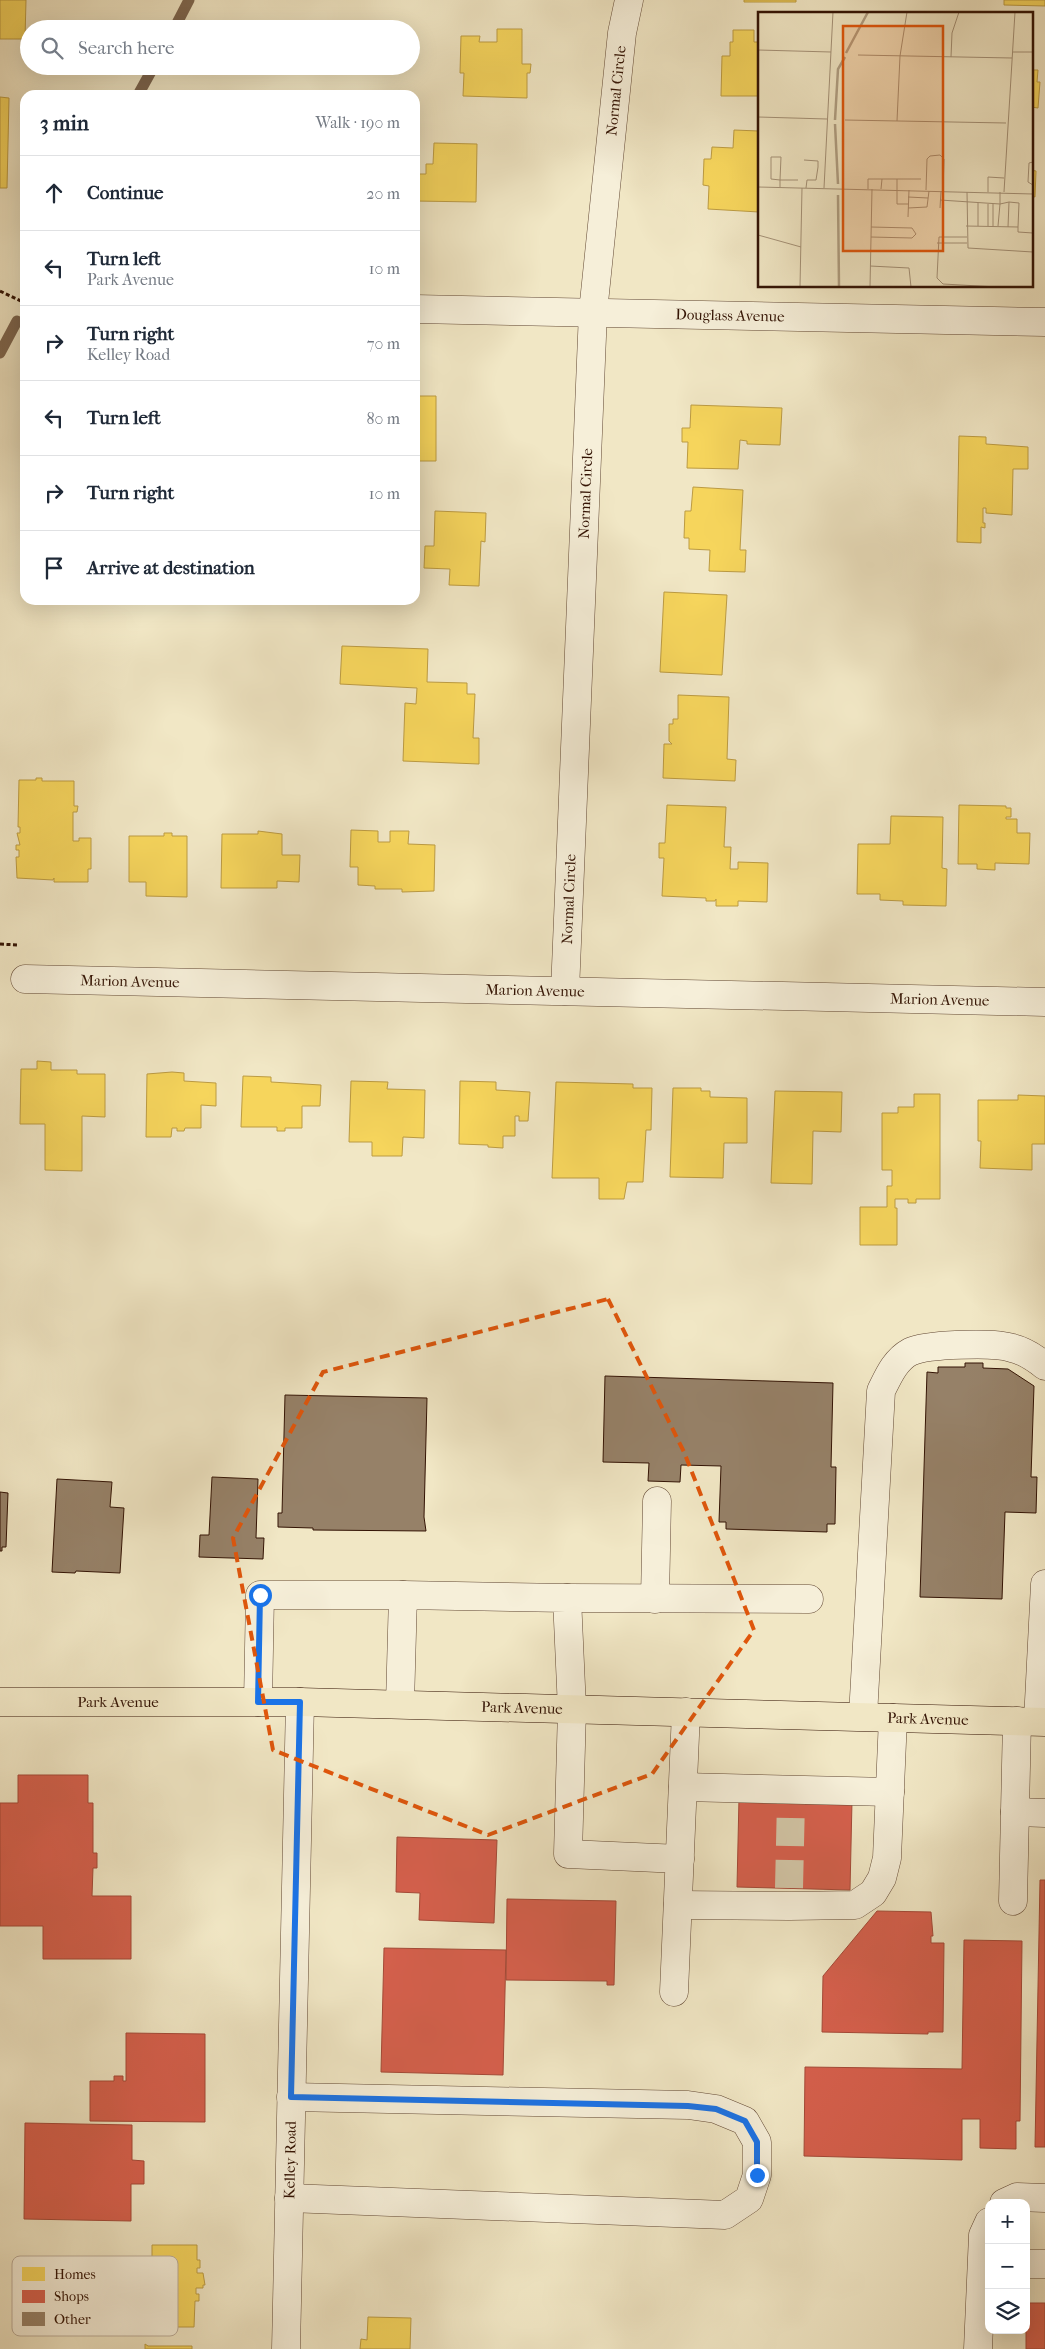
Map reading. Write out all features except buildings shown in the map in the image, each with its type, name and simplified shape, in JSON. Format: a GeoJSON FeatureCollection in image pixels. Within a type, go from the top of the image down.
{"type":"FeatureCollection","features":[{"type":"Feature","properties":{"kind":"main road","name":"Park Avenue"},"geometry":{"type":"LineString","coordinates":[[0,1702],[300,1702],[1033,1721]]}},
{"type":"Feature","properties":{"kind":"street","name":"Normal Circle"},"geometry":{"type":"LineString","coordinates":[[565,991],[593,312],[622,33],[629,0]]}},
{"type":"Feature","properties":{"kind":"street","name":"Douglass Avenue"},"geometry":{"type":"LineString","coordinates":[[420,309],[1045,322]]}},
{"type":"Feature","properties":{"kind":"street","name":"Marion Avenue"},"geometry":{"type":"LineString","coordinates":[[25,979],[1045,1002]]}},
{"type":"Feature","properties":{"kind":"street"},"geometry":{"type":"LineString","coordinates":[[863,1716],[881,1392],[891,1370],[909,1353],[937,1345],[1011,1347],[1033,1356],[1045,1366]]}},
{"type":"Feature","properties":{"kind":"street"},"geometry":{"type":"LineString","coordinates":[[656,1502],[656,1599]]}},
{"type":"Feature","properties":{"kind":"street"},"geometry":{"type":"LineString","coordinates":[[1013,1901],[1015,1812],[1033,1721],[1045,1584]]}},
{"type":"Feature","properties":{"kind":"street"},"geometry":{"type":"LineString","coordinates":[[258,1702],[260,1595],[809,1599]]}},
{"type":"Feature","properties":{"kind":"street"},"geometry":{"type":"LineString","coordinates":[[400,1704],[403,1595]]}},
{"type":"Feature","properties":{"kind":"street"},"geometry":{"type":"LineString","coordinates":[[567,1598],[572,1709],[568,1854],[680,1859]]}},
{"type":"Feature","properties":{"kind":"street","name":"Kelley Road"},"geometry":{"type":"LineString","coordinates":[[286,2349],[300,1702]]}},
{"type":"Feature","properties":{"kind":"street"},"geometry":{"type":"LineString","coordinates":[[674,1992],[686,1712]]}},
{"type":"Feature","properties":{"kind":"street"},"geometry":{"type":"LineString","coordinates":[[678,1904],[789,1897],[855,1904],[873,1893],[882,1878],[887,1858],[893,1718]]}},
{"type":"Feature","properties":{"kind":"street"},"geometry":{"type":"LineString","coordinates":[[683,1787],[792,1795],[890,1792]]}},
{"type":"Feature","properties":{"kind":"street"},"geometry":{"type":"LineString","coordinates":[[1015,1812],[1045,1813]]}},
{"type":"Feature","properties":{"kind":"street"},"geometry":{"type":"LineString","coordinates":[[289,2198],[725,2215],[749,2199],[757,2175],[757,2142],[745,2121],[716,2109],[688,2106],[291,2097]]}},
{"type":"Feature","properties":{"kind":"street"},"geometry":{"type":"LineString","coordinates":[[1013,2199],[1017,2197],[1045,2198]]}},
{"type":"Feature","properties":{"kind":"street"},"geometry":{"type":"LineString","coordinates":[[978,2349],[985,2263],[983,2234],[985,2230]]}},
{"type":"Feature","properties":{"kind":"street"},"geometry":{"type":"LineString","coordinates":[[1030,2264],[1045,2264]]}},
{"type":"Feature","properties":{"kind":"path"},"geometry":{"type":"LineString","coordinates":[[0,291],[20,301]]}},
{"type":"Feature","properties":{"kind":"highlighted area"},"geometry":{"type":"Polygon","coordinates":[[[608,1299],[684,1452],[754,1630],[652,1774],[488,1835],[273,1750],[233,1538],[323,1372],[608,1299]]]}},
{"type":"Feature","properties":{"kind":"waterway"},"geometry":{"type":"LineString","coordinates":[[179,20],[189,0]]}},
{"type":"Feature","properties":{"kind":"waterway"},"geometry":{"type":"LineString","coordinates":[[141,90],[149,75]]}},
{"type":"Feature","properties":{"kind":"waterway"},"geometry":{"type":"LineString","coordinates":[[0,353],[17,321]]}},
{"type":"Feature","properties":{"kind":"tunnel"},"geometry":{"type":"LineString","coordinates":[[789,1888],[791,1800]]}},
{"type":"Feature","properties":{"kind":"route"},"geometry":{"type":"LineString","coordinates":[[260,1595],[258,1702],[300,1702],[291,2097],[688,2106],[716,2109],[745,2121],[757,2142],[757,2175]]}}]}
